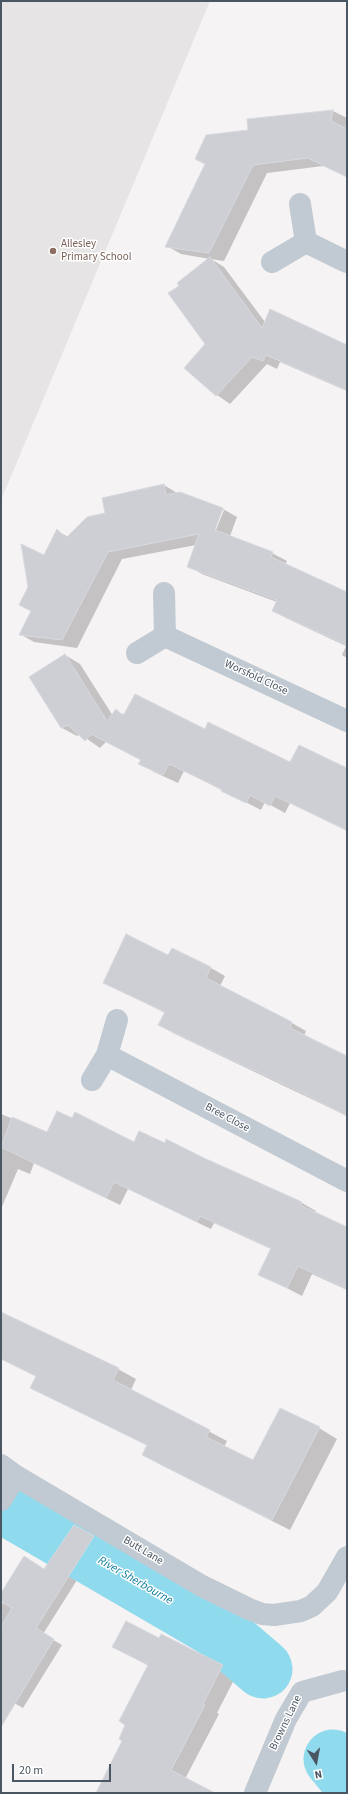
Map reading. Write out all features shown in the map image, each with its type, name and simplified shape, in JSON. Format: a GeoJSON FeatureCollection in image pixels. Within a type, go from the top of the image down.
{"type":"FeatureCollection","features":[{"type":"Feature","properties":{"kind":"street"},"geometry":{"type":"LineString","coordinates":[[300,204],[306,242]]}},
{"type":"Feature","properties":{"kind":"street"},"geometry":{"type":"LineString","coordinates":[[272,262],[306,242]]}},
{"type":"Feature","properties":{"kind":"street"},"geometry":{"type":"LineString","coordinates":[[306,242],[347,262]]}},
{"type":"Feature","properties":{"kind":"street"},"geometry":{"type":"LineString","coordinates":[[137,653],[165,636],[164,593]]}},
{"type":"Feature","properties":{"kind":"street","name":"Worsfold Close"},"geometry":{"type":"LineString","coordinates":[[165,636],[347,721]]}},
{"type":"Feature","properties":{"kind":"street"},"geometry":{"type":"LineString","coordinates":[[92,1080],[107,1055],[117,1020]]}},
{"type":"Feature","properties":{"kind":"street","name":"Bree Close"},"geometry":{"type":"LineString","coordinates":[[107,1055],[347,1181]]}},
{"type":"Feature","properties":{"kind":"street","name":"Butt Lane"},"geometry":{"type":"LineString","coordinates":[[7,1482],[202,1586],[262,1614],[274,1615],[301,1611],[312,1606],[326,1592],[347,1557]]}},
{"type":"Feature","properties":{"kind":"street","name":"Browns Lane"},"geometry":{"type":"LineString","coordinates":[[254,1793],[286,1719],[302,1692],[344,1681]]}},
{"type":"Feature","properties":{"kind":"shaded area","name":"Allesley Primary School"},"geometry":{"type":"Polygon","coordinates":[[[1,1],[210,1],[1,500],[1,1]]]}},
{"type":"Feature","properties":{"kind":"building"},"geometry":{"type":"Polygon","coordinates":[[[333,110],[331,121],[347,129],[347,177],[308,158],[253,165],[209,253],[165,247],[205,164],[195,159],[206,135],[248,130],[247,119],[333,110]]]}},
{"type":"Feature","properties":{"kind":"building"},"geometry":{"type":"Polygon","coordinates":[[[210,257],[262,328],[270,309],[347,345],[347,390],[266,355],[263,361],[252,357],[216,396],[184,368],[205,344],[168,293],[179,286],[177,283],[210,257]]]}},
{"type":"Feature","properties":{"kind":"building"},"geometry":{"type":"Polygon","coordinates":[[[164,484],[166,495],[180,492],[223,508],[215,530],[273,552],[271,557],[347,592],[347,645],[272,611],[277,600],[187,567],[199,534],[108,552],[62,640],[19,635],[31,611],[19,605],[28,587],[21,544],[44,555],[57,529],[66,538],[87,517],[105,513],[102,498],[164,484]]]}},
{"type":"Feature","properties":{"kind":"building"},"geometry":{"type":"Polygon","coordinates":[[[65,654],[107,721],[116,709],[123,716],[135,694],[205,729],[208,722],[290,762],[299,745],[347,768],[347,830],[275,796],[270,806],[250,795],[246,803],[221,791],[222,789],[169,764],[163,775],[138,764],[141,760],[91,734],[85,741],[68,725],[61,728],[29,677],[65,654]]]}},
{"type":"Feature","properties":{"kind":"building"},"geometry":{"type":"Polygon","coordinates":[[[126,934],[168,955],[172,948],[211,967],[206,978],[292,1022],[290,1028],[347,1056],[347,1116],[296,1090],[158,1025],[165,1012],[103,983],[126,934]]]}},
{"type":"Feature","properties":{"kind":"building"},"geometry":{"type":"Polygon","coordinates":[[[57,1111],[72,1118],[75,1112],[134,1142],[139,1131],[165,1143],[166,1139],[204,1158],[302,1202],[300,1205],[347,1227],[347,1289],[298,1266],[287,1288],[258,1275],[271,1248],[200,1216],[197,1222],[114,1182],[106,1198],[1,1147],[12,1117],[47,1132],[57,1111]]]}},
{"type":"Feature","properties":{"kind":"building"},"geometry":{"type":"Polygon","coordinates":[[[1,1312],[119,1368],[113,1380],[210,1430],[206,1437],[253,1460],[280,1408],[320,1427],[272,1520],[142,1455],[147,1445],[30,1388],[36,1376],[1,1359],[1,1312]]]}},
{"type":"Feature","properties":{"kind":"building"},"geometry":{"type":"Polygon","coordinates":[[[74,1525],[94,1536],[36,1628],[54,1639],[1,1727],[1,1627],[12,1608],[1,1601],[1,1593],[24,1556],[44,1569],[74,1525]]]}},
{"type":"Feature","properties":{"kind":"building"},"geometry":{"type":"Polygon","coordinates":[[[126,1621],[159,1638],[161,1634],[223,1665],[203,1704],[205,1705],[171,1770],[215,1793],[96,1793],[122,1741],[119,1739],[125,1725],[119,1721],[148,1665],[112,1647],[126,1621]]]}},
{"type":"Feature","properties":{"kind":"waterway","name":"River Sherbourne"},"geometry":{"type":"LineString","coordinates":[[1,1503],[214,1627],[263,1669]]}},
{"type":"Feature","properties":{"kind":"waterway","name":"River Sherbourne"},"geometry":{"type":"LineString","coordinates":[[333,1759],[347,1776]]}},
{"type":"Feature","properties":{"kind":"place","name":"Allesley Primary School"},"geometry":{"type":"Point","coordinates":[53,251]}}]}
